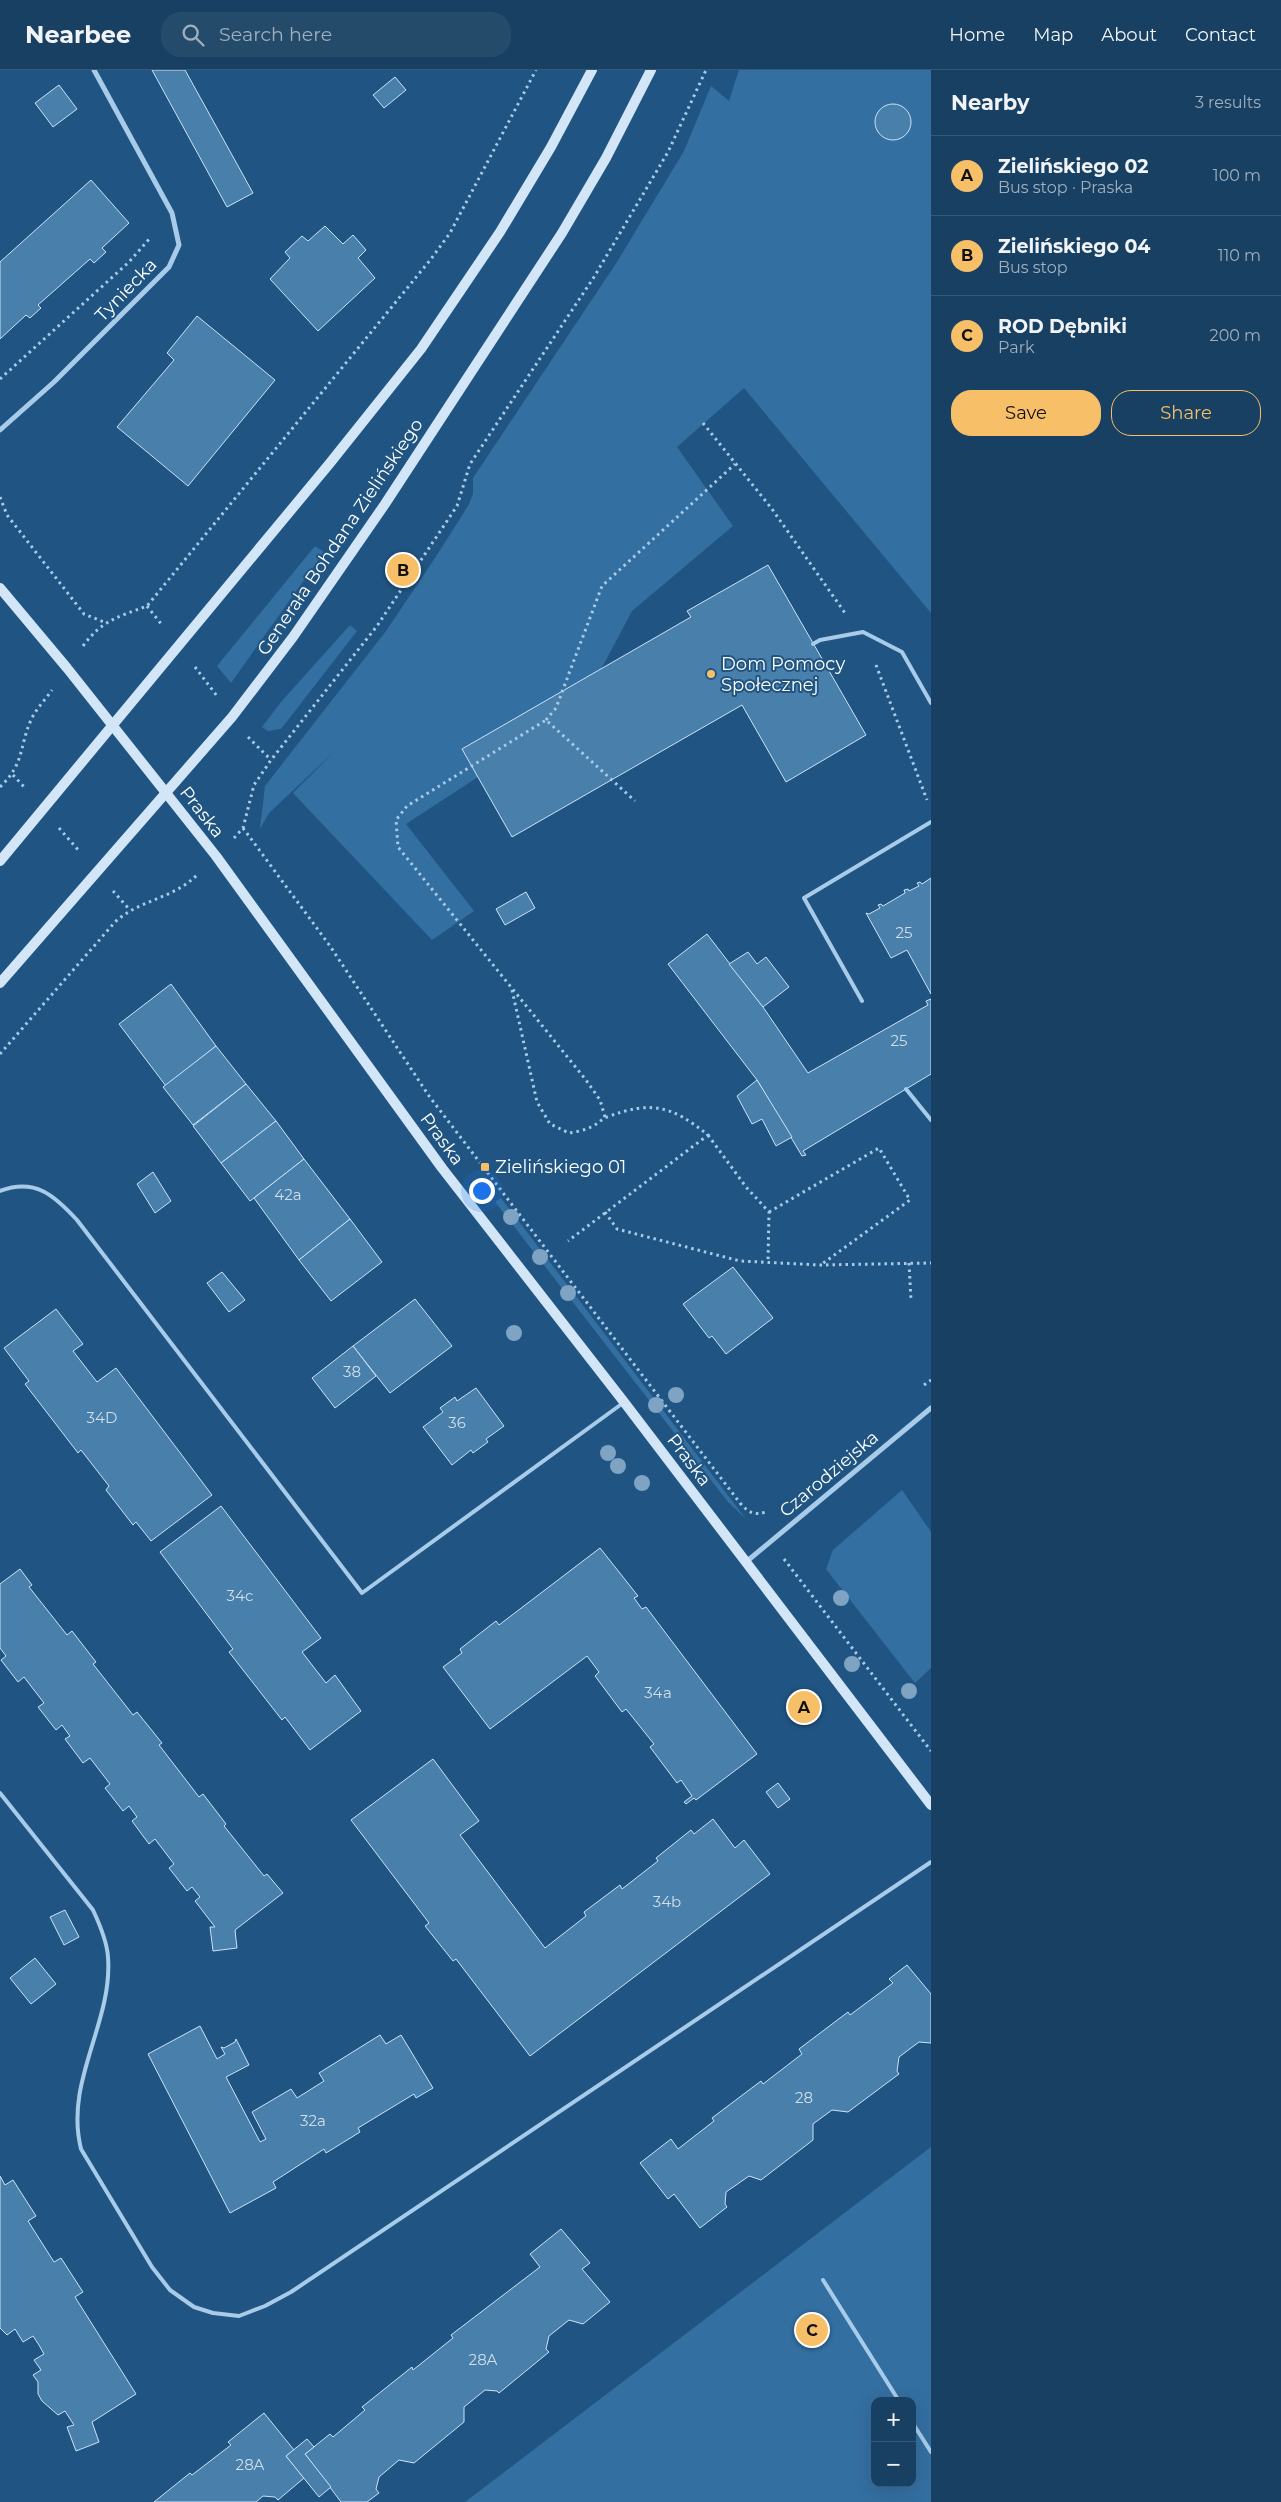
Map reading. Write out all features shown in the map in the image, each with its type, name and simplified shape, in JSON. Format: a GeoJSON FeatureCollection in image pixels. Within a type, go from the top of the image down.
{"type":"FeatureCollection","features":[{"type":"Feature","properties":{"kind":"main road"},"geometry":{"type":"LineString","coordinates":[[0,861],[421,349],[500,232],[551,147],[592,70]]}},
{"type":"Feature","properties":{"kind":"main road","name":"Generała Bohdana Zielińskiego"},"geometry":{"type":"LineString","coordinates":[[0,983],[259,683],[385,504],[562,233],[606,158],[651,70]]}},
{"type":"Feature","properties":{"kind":"main road","name":"Praska"},"geometry":{"type":"LineString","coordinates":[[0,588],[216,856],[442,1168],[624,1402],[931,1805]]}},
{"type":"Feature","properties":{"kind":"street","name":"Tyniecka"},"geometry":{"type":"LineString","coordinates":[[0,430],[54,382],[168,267],[179,245],[172,213],[94,70]]}},
{"type":"Feature","properties":{"kind":"street","name":"Czarodziejska"},"geometry":{"type":"LineString","coordinates":[[746,1562],[931,1408]]}},
{"type":"Feature","properties":{"kind":"lane"},"geometry":{"type":"LineString","coordinates":[[813,644],[820,640],[863,632],[902,652],[931,702]]}},
{"type":"Feature","properties":{"kind":"lane"},"geometry":{"type":"LineString","coordinates":[[862,1001],[804,898],[931,822]]}},
{"type":"Feature","properties":{"kind":"lane"},"geometry":{"type":"LineString","coordinates":[[906,1089],[931,1120]]}},
{"type":"Feature","properties":{"kind":"lane"},"geometry":{"type":"LineString","coordinates":[[0,1191],[10,1187],[33,1186],[58,1199],[362,1593],[624,1402]]}},
{"type":"Feature","properties":{"kind":"lane"},"geometry":{"type":"LineString","coordinates":[[0,1793],[94,1910],[102,1930],[108,1955],[108,1975],[77,2104],[76,2128],[81,2148],[152,2267],[170,2290],[194,2307],[214,2313],[239,2316],[265,2306],[291,2292],[931,1862]]}},
{"type":"Feature","properties":{"kind":"lane"},"geometry":{"type":"LineString","coordinates":[[823,2280],[896,2397]]}},
{"type":"Feature","properties":{"kind":"lane"},"geometry":{"type":"LineString","coordinates":[[916,2428],[931,2452]]}},
{"type":"Feature","properties":{"kind":"path"},"geometry":{"type":"LineString","coordinates":[[92,634],[105,622],[147,606],[215,525],[450,233],[536,70]]}},
{"type":"Feature","properties":{"kind":"path"},"geometry":{"type":"LineString","coordinates":[[237,834],[243,828],[254,785],[271,760],[377,626],[457,506],[470,464],[594,277],[668,152],[706,70]]}},
{"type":"Feature","properties":{"kind":"path"},"geometry":{"type":"LineString","coordinates":[[0,380],[129,262],[152,239],[151,230]]}},
{"type":"Feature","properties":{"kind":"path"},"geometry":{"type":"LineString","coordinates":[[703,423],[772,509],[848,619]]}},
{"type":"Feature","properties":{"kind":"path"},"geometry":{"type":"LineString","coordinates":[[605,1117],[600,1100],[586,1080],[398,847],[396,820],[407,806],[546,720],[556,708],[602,586],[734,464]]}},
{"type":"Feature","properties":{"kind":"path"},"geometry":{"type":"LineString","coordinates":[[0,497],[7,515],[84,614],[105,622]]}},
{"type":"Feature","properties":{"kind":"path"},"geometry":{"type":"LineString","coordinates":[[147,606],[164,627]]}},
{"type":"Feature","properties":{"kind":"path"},"geometry":{"type":"LineString","coordinates":[[874,660],[928,802]]}},
{"type":"Feature","properties":{"kind":"path"},"geometry":{"type":"LineString","coordinates":[[204,680],[219,699]]}},
{"type":"Feature","properties":{"kind":"path"},"geometry":{"type":"LineString","coordinates":[[0,787],[12,775],[19,761],[31,719],[38,710]]}},
{"type":"Feature","properties":{"kind":"path"},"geometry":{"type":"LineString","coordinates":[[546,720],[635,801]]}},
{"type":"Feature","properties":{"kind":"path"},"geometry":{"type":"LineString","coordinates":[[249,739],[271,760]]}},
{"type":"Feature","properties":{"kind":"path"},"geometry":{"type":"LineString","coordinates":[[12,775],[29,793]]}},
{"type":"Feature","properties":{"kind":"path"},"geometry":{"type":"LineString","coordinates":[[57,826],[70,841]]}},
{"type":"Feature","properties":{"kind":"path"},"geometry":{"type":"LineString","coordinates":[[243,828],[330,946],[435,1104],[747,1512],[758,1515],[773,1510]]}},
{"type":"Feature","properties":{"kind":"path"},"geometry":{"type":"LineString","coordinates":[[0,1054],[115,922],[128,910],[182,889],[189,883]]}},
{"type":"Feature","properties":{"kind":"path"},"geometry":{"type":"LineString","coordinates":[[112,890],[128,910]]}},
{"type":"Feature","properties":{"kind":"path"},"geometry":{"type":"LineString","coordinates":[[511,987],[537,1102],[550,1124],[569,1134],[592,1127],[605,1117],[639,1108],[666,1108],[689,1120],[708,1135],[746,1187],[769,1212],[768,1262]]}},
{"type":"Feature","properties":{"kind":"path"},"geometry":{"type":"LineString","coordinates":[[568,1241],[708,1135]]}},
{"type":"Feature","properties":{"kind":"path"},"geometry":{"type":"LineString","coordinates":[[769,1212],[879,1148],[910,1200],[820,1265]]}},
{"type":"Feature","properties":{"kind":"path"},"geometry":{"type":"LineString","coordinates":[[606,1212],[617,1229],[740,1261],[820,1265],[931,1263]]}},
{"type":"Feature","properties":{"kind":"path"},"geometry":{"type":"LineString","coordinates":[[909,1263],[911,1300]]}},
{"type":"Feature","properties":{"kind":"path"},"geometry":{"type":"LineString","coordinates":[[924,1386],[931,1380]]}},
{"type":"Feature","properties":{"kind":"path"},"geometry":{"type":"LineString","coordinates":[[769,1542],[931,1751]]}},
{"type":"Feature","properties":{"kind":"shaded area"},"geometry":{"type":"Polygon","coordinates":[[[739,70],[931,70],[931,613],[744,388],[677,447],[733,526],[632,611],[579,711],[406,824],[474,911],[432,940],[293,793],[334,752],[269,813],[260,829],[265,786],[386,631],[435,558],[468,506],[473,494],[473,478],[617,262],[684,151],[711,86],[729,101],[739,70]]]}},
{"type":"Feature","properties":{"kind":"shaded area"},"geometry":{"type":"Polygon","coordinates":[[[315,546],[324,552],[231,683],[217,666],[315,546]]]}},
{"type":"Feature","properties":{"kind":"shaded area"},"geometry":{"type":"Polygon","coordinates":[[[350,625],[357,631],[281,729],[268,731],[262,727],[281,702],[350,625]]]}},
{"type":"Feature","properties":{"kind":"shaded area"},"geometry":{"type":"Polygon","coordinates":[[[501,1198],[746,1519],[728,1502],[495,1202],[501,1198]]]}},
{"type":"Feature","properties":{"kind":"shaded area"},"geometry":{"type":"Polygon","coordinates":[[[902,1490],[931,1532],[931,1668],[915,1683],[826,1569],[833,1550],[902,1490]]]}},
{"type":"Feature","properties":{"kind":"shaded area"},"geometry":{"type":"Polygon","coordinates":[[[931,2147],[931,2502],[465,2502],[931,2147]]]}},
{"type":"Feature","properties":{"kind":"building"},"geometry":{"type":"Polygon","coordinates":[[[152,70],[185,70],[253,193],[227,207],[152,70]]]}},
{"type":"Feature","properties":{"kind":"building"},"geometry":{"type":"Polygon","coordinates":[[[395,77],[406,90],[384,108],[373,95],[395,77]]]}},
{"type":"Feature","properties":{"kind":"building"},"geometry":{"type":"Polygon","coordinates":[[[59,85],[77,109],[53,127],[35,103],[59,85]]]}},
{"type":"Feature","properties":{"kind":"building"},"geometry":{"type":"Polygon","coordinates":[[[893,104],[905,110],[911,122],[905,134],[893,140],[881,134],[875,122],[881,110],[893,104]]]}},
{"type":"Feature","properties":{"kind":"building"},"geometry":{"type":"Polygon","coordinates":[[[91,180],[129,223],[102,248],[106,252],[94,263],[90,259],[38,305],[41,308],[30,318],[26,315],[0,339],[0,262],[91,180]]]}},
{"type":"Feature","properties":{"kind":"building"},"geometry":{"type":"Polygon","coordinates":[[[325,226],[343,244],[353,235],[366,250],[358,258],[375,278],[318,331],[270,279],[290,258],[285,252],[302,236],[308,241],[325,226]]]}},
{"type":"Feature","properties":{"kind":"building"},"geometry":{"type":"Polygon","coordinates":[[[197,316],[275,380],[188,486],[117,427],[174,360],[167,353],[197,316]]]}},
{"type":"Feature","properties":{"kind":"building","name":"Dom Pomocy Społecznej"},"geometry":{"type":"Polygon","coordinates":[[[768,565],[866,735],[786,782],[742,705],[512,837],[462,749],[691,617],[687,611],[768,565]]]}},
{"type":"Feature","properties":{"kind":"building"},"geometry":{"type":"Polygon","coordinates":[[[931,878],[931,994],[907,950],[891,958],[866,913],[869,914],[880,908],[878,905],[881,904],[883,906],[905,893],[904,890],[908,889],[909,891],[919,886],[917,883],[920,882],[922,884],[931,878]]]}},
{"type":"Feature","properties":{"kind":"building"},"geometry":{"type":"Polygon","coordinates":[[[526,892],[535,908],[505,925],[496,909],[526,892]]]}},
{"type":"Feature","properties":{"kind":"building"},"geometry":{"type":"Polygon","coordinates":[[[707,934],[763,1007],[808,1073],[928,1005],[926,1001],[931,999],[931,1074],[803,1151],[806,1155],[802,1156],[757,1080],[668,964],[707,934]]]}},
{"type":"Feature","properties":{"kind":"building"},"geometry":{"type":"Polygon","coordinates":[[[748,952],[757,964],[766,957],[789,987],[763,1007],[729,964],[748,952]]]}},
{"type":"Feature","properties":{"kind":"building"},"geometry":{"type":"Polygon","coordinates":[[[171,984],[216,1046],[166,1086],[119,1024],[171,984]]]}},
{"type":"Feature","properties":{"kind":"building"},"geometry":{"type":"Polygon","coordinates":[[[216,1046],[246,1084],[193,1125],[163,1087],[216,1046]]]}},
{"type":"Feature","properties":{"kind":"building"},"geometry":{"type":"Polygon","coordinates":[[[757,1080],[792,1137],[776,1146],[762,1119],[752,1124],[737,1096],[757,1080]]]}},
{"type":"Feature","properties":{"kind":"building"},"geometry":{"type":"Polygon","coordinates":[[[246,1084],[276,1121],[221,1163],[193,1126],[246,1084]]]}},
{"type":"Feature","properties":{"kind":"building"},"geometry":{"type":"Polygon","coordinates":[[[276,1121],[304,1159],[250,1201],[221,1163],[276,1121]]]}},
{"type":"Feature","properties":{"kind":"building"},"geometry":{"type":"Polygon","coordinates":[[[304,1159],[350,1219],[299,1260],[254,1198],[304,1159]]]}},
{"type":"Feature","properties":{"kind":"building"},"geometry":{"type":"Polygon","coordinates":[[[153,1172],[171,1201],[155,1213],[137,1184],[153,1172]]]}},
{"type":"Feature","properties":{"kind":"building"},"geometry":{"type":"Polygon","coordinates":[[[350,1219],[382,1262],[331,1301],[299,1260],[350,1219]]]}},
{"type":"Feature","properties":{"kind":"building"},"geometry":{"type":"Polygon","coordinates":[[[733,1267],[773,1318],[726,1354],[712,1336],[709,1338],[683,1304],[733,1267]]]}},
{"type":"Feature","properties":{"kind":"building"},"geometry":{"type":"Polygon","coordinates":[[[222,1272],[245,1300],[229,1312],[207,1283],[222,1272]]]}},
{"type":"Feature","properties":{"kind":"building"},"geometry":{"type":"Polygon","coordinates":[[[415,1299],[452,1346],[390,1393],[353,1346],[415,1299]]]}},
{"type":"Feature","properties":{"kind":"building"},"geometry":{"type":"Polygon","coordinates":[[[56,1309],[83,1344],[73,1351],[97,1382],[116,1368],[212,1495],[151,1541],[136,1522],[133,1525],[106,1490],[109,1486],[81,1450],[78,1453],[25,1384],[29,1381],[4,1348],[56,1309]]]}},
{"type":"Feature","properties":{"kind":"building"},"geometry":{"type":"Polygon","coordinates":[[[353,1346],[376,1376],[335,1408],[312,1378],[353,1346]]]}},
{"type":"Feature","properties":{"kind":"building"},"geometry":{"type":"Polygon","coordinates":[[[476,1388],[504,1426],[486,1439],[488,1442],[473,1453],[471,1450],[452,1465],[423,1427],[443,1412],[440,1408],[455,1397],[457,1401],[476,1388]]]}},
{"type":"Feature","properties":{"kind":"building"},"geometry":{"type":"Polygon","coordinates":[[[221,1506],[321,1638],[302,1652],[326,1683],[335,1675],[361,1711],[310,1750],[285,1717],[282,1720],[229,1652],[233,1649],[160,1552],[221,1506]]]}},
{"type":"Feature","properties":{"kind":"building"},"geometry":{"type":"Polygon","coordinates":[[[600,1548],[638,1596],[634,1598],[642,1609],[646,1607],[757,1754],[696,1800],[694,1798],[686,1804],[684,1802],[692,1796],[681,1780],[677,1783],[650,1747],[654,1744],[626,1709],[622,1712],[595,1676],[599,1672],[587,1656],[490,1729],[443,1667],[462,1653],[460,1649],[496,1621],[499,1625],[600,1548]]]}},
{"type":"Feature","properties":{"kind":"building"},"geometry":{"type":"Polygon","coordinates":[[[20,1569],[32,1585],[29,1587],[67,1635],[72,1631],[96,1662],[93,1664],[133,1715],[137,1712],[162,1743],[159,1745],[199,1797],[203,1794],[226,1824],[224,1826],[264,1876],[267,1874],[283,1893],[235,1930],[237,1948],[213,1951],[210,1927],[215,1927],[195,1901],[200,1897],[192,1887],[187,1891],[169,1868],[174,1864],[155,1839],[149,1844],[132,1821],[137,1817],[129,1806],[123,1811],[105,1788],[110,1784],[90,1758],[83,1763],[65,1739],[70,1736],[62,1725],[56,1730],[38,1707],[44,1703],[24,1677],[18,1682],[1,1660],[6,1656],[0,1648],[0,1584],[20,1569]]]}},
{"type":"Feature","properties":{"kind":"building"},"geometry":{"type":"Polygon","coordinates":[[[433,1759],[479,1821],[460,1835],[545,1948],[586,1916],[584,1912],[620,1885],[622,1889],[658,1861],[656,1858],[691,1830],[694,1834],[713,1819],[735,1848],[744,1840],[770,1874],[530,2056],[456,1959],[453,1961],[425,1926],[429,1923],[351,1820],[433,1759]]]}},
{"type":"Feature","properties":{"kind":"building"},"geometry":{"type":"Polygon","coordinates":[[[778,1783],[790,1799],[778,1808],[766,1792],[778,1783]]]}},
{"type":"Feature","properties":{"kind":"building"},"geometry":{"type":"Polygon","coordinates":[[[65,1910],[79,1937],[64,1945],[50,1917],[65,1910]]]}},
{"type":"Feature","properties":{"kind":"building"},"geometry":{"type":"Polygon","coordinates":[[[35,1958],[56,1984],[31,2004],[10,1978],[35,1958]]]}},
{"type":"Feature","properties":{"kind":"building"},"geometry":{"type":"Polygon","coordinates":[[[907,1965],[931,1994],[931,2043],[919,2042],[899,2057],[897,2071],[899,2074],[848,2112],[832,2110],[813,2124],[813,2140],[761,2180],[749,2176],[726,2192],[725,2204],[727,2207],[700,2228],[674,2194],[668,2199],[640,2163],[671,2139],[678,2149],[714,2121],[712,2118],[761,2081],[763,2084],[802,2054],[799,2049],[848,2012],[850,2015],[893,1983],[889,1979],[907,1965]]]}},
{"type":"Feature","properties":{"kind":"building"},"geometry":{"type":"Polygon","coordinates":[[[200,2026],[217,2059],[225,2054],[221,2047],[224,2048],[235,2042],[236,2039],[249,2065],[226,2077],[260,2142],[266,2139],[252,2112],[291,2089],[297,2098],[324,2081],[319,2073],[380,2035],[386,2044],[401,2035],[433,2088],[416,2098],[414,2094],[358,2128],[360,2132],[326,2153],[324,2149],[273,2182],[276,2188],[230,2213],[148,2054],[200,2026]]]}},
{"type":"Feature","properties":{"kind":"building"},"geometry":{"type":"Polygon","coordinates":[[[0,2176],[5,2185],[13,2180],[36,2216],[28,2221],[54,2262],[61,2258],[83,2292],[75,2297],[136,2394],[92,2422],[99,2442],[76,2451],[67,2427],[74,2425],[65,2411],[58,2415],[42,2401],[38,2394],[38,2382],[33,2375],[41,2370],[34,2360],[44,2354],[39,2345],[33,2336],[23,2342],[15,2329],[7,2335],[0,2328],[0,2176]]]}},
{"type":"Feature","properties":{"kind":"building"},"geometry":{"type":"Polygon","coordinates":[[[561,2229],[590,2263],[582,2269],[610,2302],[583,2324],[569,2320],[549,2336],[546,2349],[549,2352],[499,2393],[497,2391],[485,2390],[464,2407],[464,2422],[414,2463],[399,2460],[379,2477],[376,2489],[379,2493],[367,2502],[341,2502],[305,2454],[330,2434],[333,2437],[365,2410],[362,2407],[412,2367],[413,2370],[453,2338],[451,2335],[540,2267],[530,2254],[561,2229]]]}},
{"type":"Feature","properties":{"kind":"building"},"geometry":{"type":"Polygon","coordinates":[[[264,2413],[294,2450],[286,2456],[304,2478],[278,2500],[275,2497],[263,2496],[256,2502],[154,2502],[190,2473],[192,2475],[231,2445],[228,2442],[264,2413]]]}},
{"type":"Feature","properties":{"kind":"building"},"geometry":{"type":"Polygon","coordinates":[[[307,2439],[314,2447],[305,2454],[331,2487],[319,2497],[286,2456],[307,2439]]]}},
{"type":"Feature","properties":{"kind":"place","name":"Zielińskiego 04"},"geometry":{"type":"Point","coordinates":[403,570]}},
{"type":"Feature","properties":{"kind":"place","name":"Dom Pomocy Społecznej"},"geometry":{"type":"Point","coordinates":[711,674]}},
{"type":"Feature","properties":{"kind":"place","name":"Zielińskiego 01"},"geometry":{"type":"Point","coordinates":[485,1167]}},
{"type":"Feature","properties":{"kind":"place","name":"Zielińskiego 02"},"geometry":{"type":"Point","coordinates":[804,1707]}},
{"type":"Feature","properties":{"kind":"place","name":"ROD Dębniki"},"geometry":{"type":"Point","coordinates":[812,2330]}}]}
